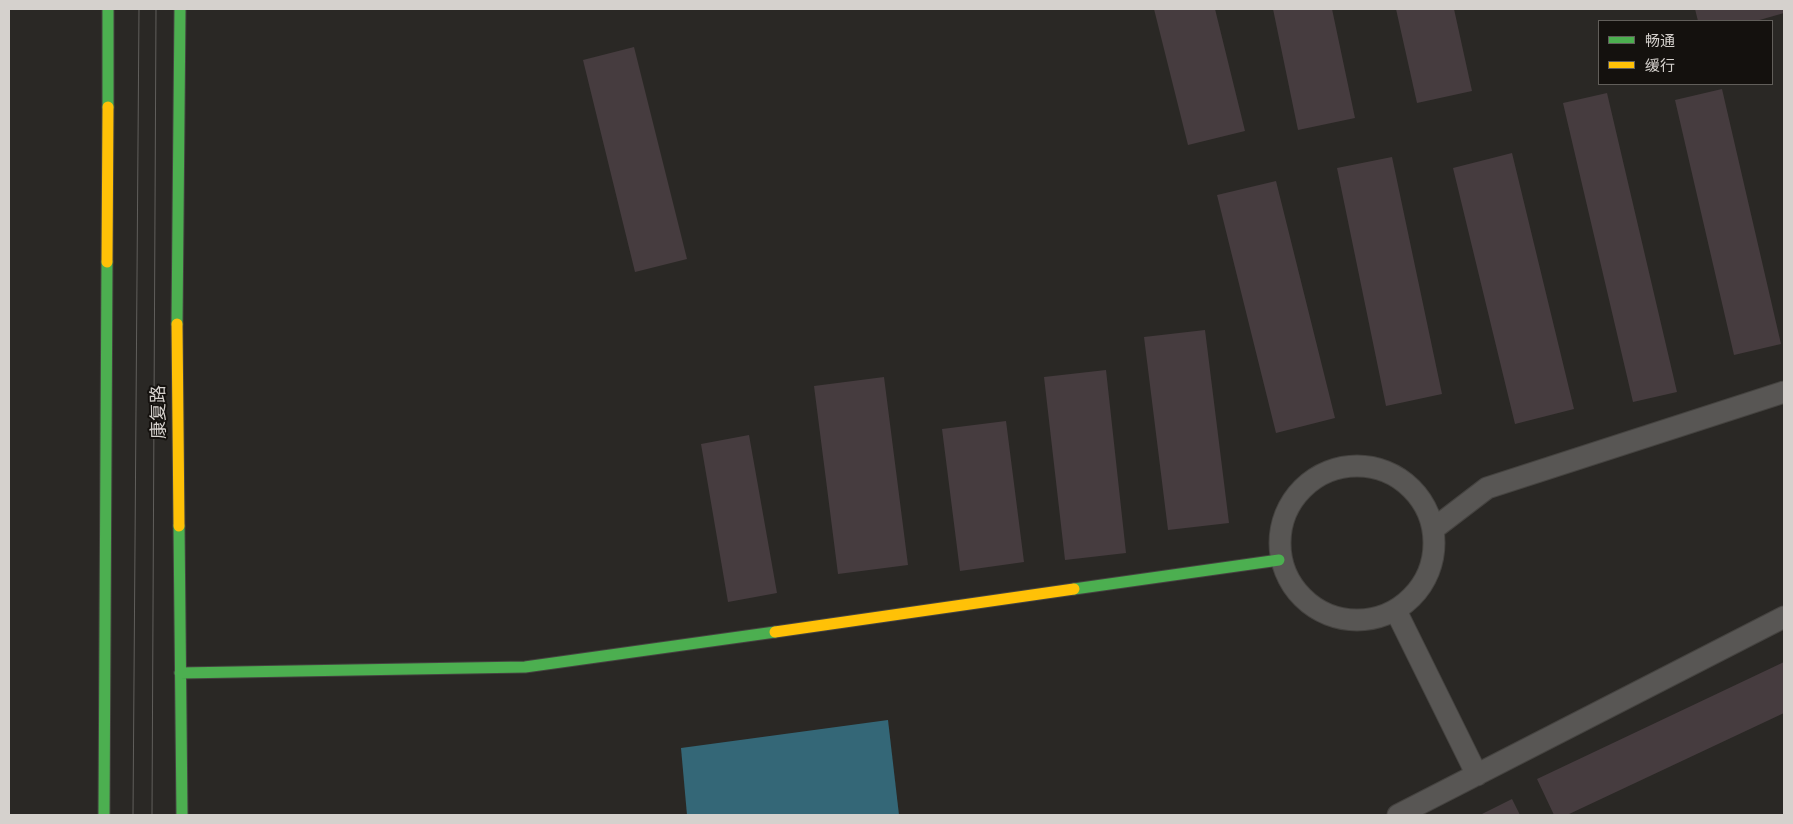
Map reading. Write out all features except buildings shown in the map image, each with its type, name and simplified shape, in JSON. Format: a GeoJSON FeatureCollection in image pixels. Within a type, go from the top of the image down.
{"type":"FeatureCollection","features":[{"type":"Feature","properties":{"kind":"street"},"geometry":{"type":"LineString","coordinates":[[104,815],[108,9]]}},
{"type":"Feature","properties":{"kind":"street","name":"康复路"},"geometry":{"type":"LineString","coordinates":[[180,9],[177,324],[182,815]]}},
{"type":"Feature","properties":{"kind":"street"},"geometry":{"type":"LineString","coordinates":[[1436,527],[1487,488],[1784,392]]}},
{"type":"Feature","properties":{"kind":"street"},"geometry":{"type":"LineString","coordinates":[[1366,464],[1411,484],[1436,527],[1430,576],[1397,613],[1349,623],[1304,603],[1279,560],[1284,511],[1318,474],[1366,464]]}},
{"type":"Feature","properties":{"kind":"street"},"geometry":{"type":"LineString","coordinates":[[180,674],[525,667],[1279,560]]}},
{"type":"Feature","properties":{"kind":"street"},"geometry":{"type":"LineString","coordinates":[[1397,613],[1477,775]]}},
{"type":"Feature","properties":{"kind":"street"},"geometry":{"type":"LineString","coordinates":[[1398,815],[1784,617]]}},
{"type":"Feature","properties":{"kind":"water"},"geometry":{"type":"Polygon","coordinates":[[[888,720],[899,815],[687,815],[681,748],[888,720]]]}},
{"type":"Feature","properties":{"kind":"tram line"},"geometry":{"type":"LineString","coordinates":[[133,815],[139,9]]}},
{"type":"Feature","properties":{"kind":"tram line"},"geometry":{"type":"LineString","coordinates":[[152,815],[156,9]]}},
{"type":"Feature","properties":{"kind":"traffic: fast"},"geometry":{"type":"LineString","coordinates":[[108,9],[108,107]]}},
{"type":"Feature","properties":{"kind":"traffic: fast"},"geometry":{"type":"LineString","coordinates":[[177,324],[180,9]]}},
{"type":"Feature","properties":{"kind":"traffic: fast"},"geometry":{"type":"LineString","coordinates":[[104,815],[107,262]]}},
{"type":"Feature","properties":{"kind":"traffic: fast"},"geometry":{"type":"LineString","coordinates":[[179,526],[182,815]]}},
{"type":"Feature","properties":{"kind":"traffic: fast"},"geometry":{"type":"LineString","coordinates":[[1074,589],[1279,560]]}},
{"type":"Feature","properties":{"kind":"traffic: fast"},"geometry":{"type":"LineString","coordinates":[[180,673],[525,667],[775,632]]}},
{"type":"Feature","properties":{"kind":"traffic: slow"},"geometry":{"type":"LineString","coordinates":[[107,262],[108,107]]}},
{"type":"Feature","properties":{"kind":"traffic: slow"},"geometry":{"type":"LineString","coordinates":[[177,324],[179,526]]}},
{"type":"Feature","properties":{"kind":"traffic: slow"},"geometry":{"type":"LineString","coordinates":[[775,632],[1074,589]]}}]}
